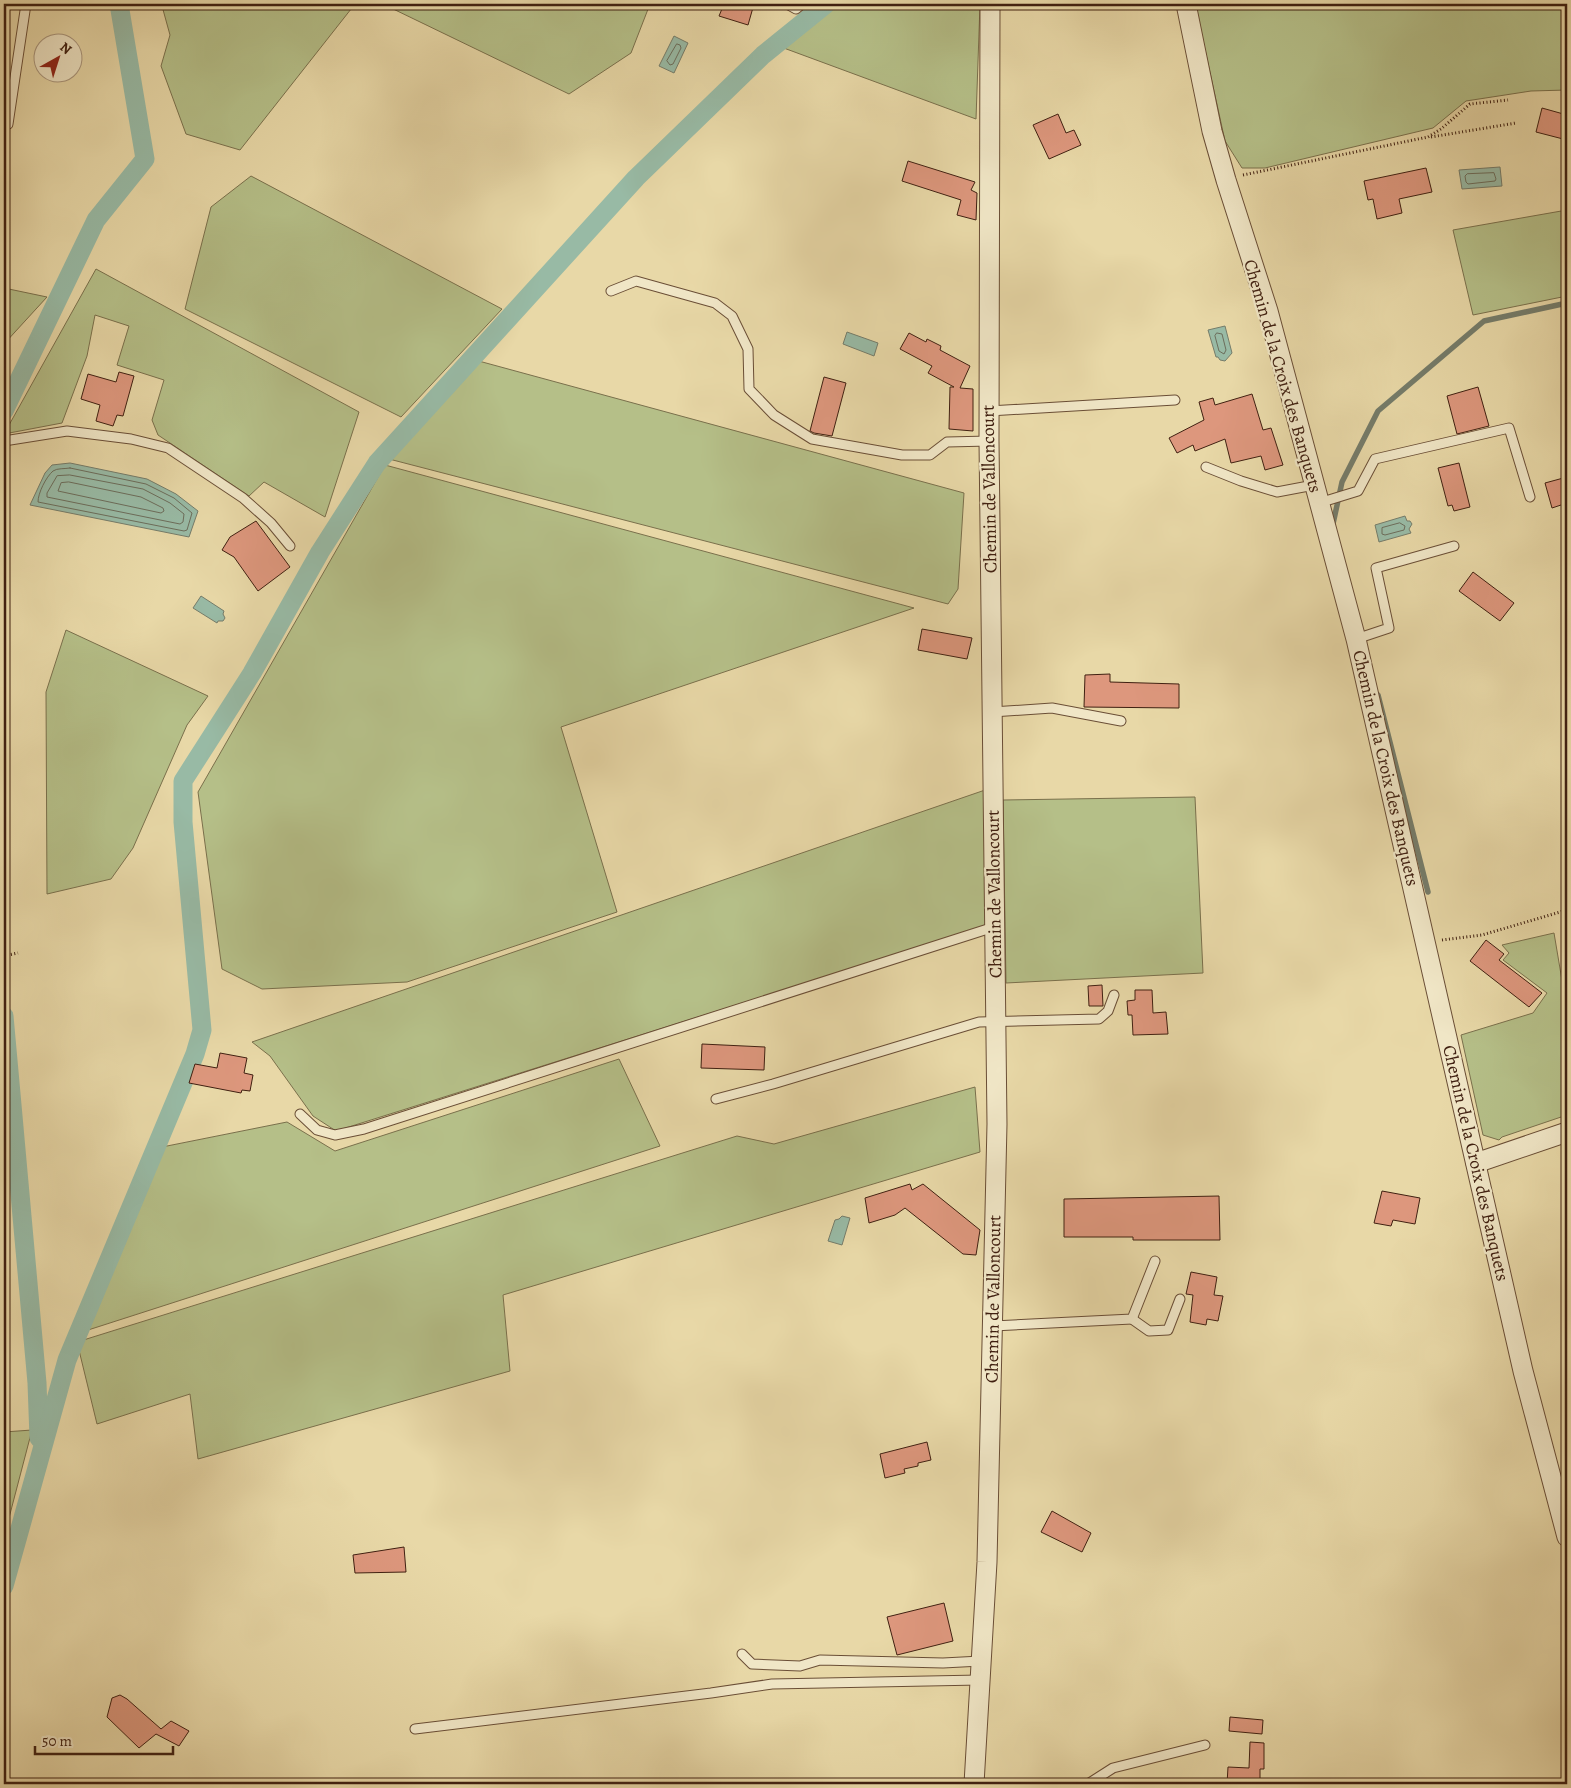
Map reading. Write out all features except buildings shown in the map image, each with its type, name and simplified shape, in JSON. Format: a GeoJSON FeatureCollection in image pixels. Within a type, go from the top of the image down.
{"type":"FeatureCollection","features":[{"type":"Feature","properties":{"kind":"street","name":"Chemin de Valloncourt"},"geometry":{"type":"LineString","coordinates":[[974,1784],[987,1562],[997,1124],[988,411],[990,4]]}},
{"type":"Feature","properties":{"kind":"street","name":"Chemin de la Croix des Banquets"},"geometry":{"type":"LineString","coordinates":[[1186,4],[1212,131],[1268,311],[1356,639],[1523,1371],[1563,1504],[1567,1537]]}},
{"type":"Feature","properties":{"kind":"street"},"geometry":{"type":"LineString","coordinates":[[1476,1163],[1567,1132]]}},
{"type":"Feature","properties":{"kind":"lane"},"geometry":{"type":"LineString","coordinates":[[4,124],[8,124],[26,4]]}},
{"type":"Feature","properties":{"kind":"lane"},"geometry":{"type":"LineString","coordinates":[[787,4],[796,9],[802,4]]}},
{"type":"Feature","properties":{"kind":"lane"},"geometry":{"type":"LineString","coordinates":[[611,291],[636,280],[715,303],[732,316],[748,349],[748,389],[774,415],[812,439],[902,455],[930,455],[947,442],[989,441]]}},
{"type":"Feature","properties":{"kind":"lane"},"geometry":{"type":"LineString","coordinates":[[988,411],[1175,400]]}},
{"type":"Feature","properties":{"kind":"lane"},"geometry":{"type":"LineString","coordinates":[[1319,503],[1358,491],[1375,459],[1509,428],[1530,497]]}},
{"type":"Feature","properties":{"kind":"lane"},"geometry":{"type":"LineString","coordinates":[[4,441],[67,431],[131,439],[168,448],[244,498],[271,523],[290,546]]}},
{"type":"Feature","properties":{"kind":"lane"},"geometry":{"type":"LineString","coordinates":[[1206,467],[1241,481],[1277,492],[1314,485]]}},
{"type":"Feature","properties":{"kind":"lane"},"geometry":{"type":"LineString","coordinates":[[1356,639],[1389,628],[1376,568],[1454,546]]}},
{"type":"Feature","properties":{"kind":"lane"},"geometry":{"type":"LineString","coordinates":[[992,712],[1052,708],[1121,721]]}},
{"type":"Feature","properties":{"kind":"lane"},"geometry":{"type":"LineString","coordinates":[[300,1114],[317,1130],[335,1135],[364,1129],[994,927]]}},
{"type":"Feature","properties":{"kind":"lane"},"geometry":{"type":"LineString","coordinates":[[716,1099],[773,1084],[979,1022],[1099,1019],[1108,1010],[1114,995]]}},
{"type":"Feature","properties":{"kind":"lane"},"geometry":{"type":"LineString","coordinates":[[1132,1319],[1155,1261]]}},
{"type":"Feature","properties":{"kind":"lane"},"geometry":{"type":"LineString","coordinates":[[993,1326],[1132,1319],[1149,1331],[1168,1330],[1180,1299]]}},
{"type":"Feature","properties":{"kind":"lane"},"geometry":{"type":"LineString","coordinates":[[742,1654],[752,1664],[800,1666],[820,1660],[943,1663],[981,1661]]}},
{"type":"Feature","properties":{"kind":"lane"},"geometry":{"type":"LineString","coordinates":[[415,1729],[772,1684],[980,1680]]}},
{"type":"Feature","properties":{"kind":"lane"},"geometry":{"type":"LineString","coordinates":[[1088,1784],[1113,1768],[1205,1745]]}},
{"type":"Feature","properties":{"kind":"path"},"geometry":{"type":"LineString","coordinates":[[1428,137],[1441,129],[1470,104],[1508,100]]}},
{"type":"Feature","properties":{"kind":"path"},"geometry":{"type":"LineString","coordinates":[[1226,180],[1428,137],[1516,123]]}},
{"type":"Feature","properties":{"kind":"path"},"geometry":{"type":"LineString","coordinates":[[1426,941],[1482,935],[1567,910]]}},
{"type":"Feature","properties":{"kind":"path"},"geometry":{"type":"LineString","coordinates":[[4,956],[18,953]]}},
{"type":"Feature","properties":{"kind":"green space"},"geometry":{"type":"Polygon","coordinates":[[[155,4],[355,4],[240,150],[186,134],[161,66],[170,35],[162,6],[155,4]]]}},
{"type":"Feature","properties":{"kind":"green space"},"geometry":{"type":"Polygon","coordinates":[[[387,4],[650,4],[631,53],[569,94],[387,6],[387,4]]]}},
{"type":"Feature","properties":{"kind":"green space"},"geometry":{"type":"Polygon","coordinates":[[[832,4],[980,4],[976,119],[781,47],[832,4]]]}},
{"type":"Feature","properties":{"kind":"green space"},"geometry":{"type":"Polygon","coordinates":[[[1195,4],[1567,4],[1567,90],[1531,91],[1466,101],[1433,128],[1265,168],[1242,168],[1225,141],[1195,4]]]}},
{"type":"Feature","properties":{"kind":"green space"},"geometry":{"type":"Polygon","coordinates":[[[251,176],[502,309],[401,417],[185,309],[211,207],[251,176]]]}},
{"type":"Feature","properties":{"kind":"green space"},"geometry":{"type":"Polygon","coordinates":[[[1567,210],[1567,296],[1473,315],[1453,230],[1567,210]]]}},
{"type":"Feature","properties":{"kind":"green space"},"geometry":{"type":"Polygon","coordinates":[[[96,269],[359,412],[325,517],[264,482],[249,496],[158,435],[152,420],[164,380],[117,365],[129,326],[95,315],[87,356],[62,423],[4,434],[96,269]]]}},
{"type":"Feature","properties":{"kind":"green space"},"geometry":{"type":"Polygon","coordinates":[[[4,288],[47,297],[4,344],[4,288]]]}},
{"type":"Feature","properties":{"kind":"green space"},"geometry":{"type":"Polygon","coordinates":[[[475,360],[964,493],[958,589],[948,604],[389,459],[475,360]]]}},
{"type":"Feature","properties":{"kind":"green space"},"geometry":{"type":"Polygon","coordinates":[[[385,465],[914,608],[561,727],[617,912],[407,982],[262,989],[222,969],[198,792],[385,465]]]}},
{"type":"Feature","properties":{"kind":"green space"},"geometry":{"type":"Polygon","coordinates":[[[66,630],[208,696],[187,725],[133,848],[111,879],[47,894],[46,692],[66,630]]]}},
{"type":"Feature","properties":{"kind":"green space"},"geometry":{"type":"Polygon","coordinates":[[[988,789],[987,926],[336,1131],[313,1116],[270,1056],[252,1042],[988,789]]]}},
{"type":"Feature","properties":{"kind":"green space"},"geometry":{"type":"Polygon","coordinates":[[[1195,797],[1203,973],[1006,983],[1003,800],[1195,797]]]}},
{"type":"Feature","properties":{"kind":"green space"},"geometry":{"type":"Polygon","coordinates":[[[1554,933],[1567,1010],[1567,1115],[1502,1137],[1499,1140],[1483,1135],[1461,1035],[1533,1013],[1547,993],[1503,960],[1509,953],[1502,945],[1554,933]]]}},
{"type":"Feature","properties":{"kind":"green space"},"geometry":{"type":"Polygon","coordinates":[[[619,1059],[660,1146],[85,1331],[162,1147],[287,1122],[335,1151],[619,1059]]]}},
{"type":"Feature","properties":{"kind":"green space"},"geometry":{"type":"Polygon","coordinates":[[[975,1087],[980,1152],[503,1295],[510,1371],[198,1459],[190,1394],[97,1424],[77,1342],[737,1136],[774,1144],[975,1087]]]}},
{"type":"Feature","properties":{"kind":"green space"},"geometry":{"type":"Polygon","coordinates":[[[32,1430],[4,1537],[4,1432],[32,1430]]]}},
{"type":"Feature","properties":{"kind":"water"},"geometry":{"type":"Polygon","coordinates":[[[674,36],[688,43],[674,73],[659,66],[674,36]]]}},
{"type":"Feature","properties":{"kind":"water"},"geometry":{"type":"Polygon","coordinates":[[[1500,167],[1502,186],[1462,189],[1459,170],[1500,167]]]}},
{"type":"Feature","properties":{"kind":"water"},"geometry":{"type":"Polygon","coordinates":[[[1225,326],[1232,353],[1225,361],[1216,357],[1208,330],[1225,326]]]}},
{"type":"Feature","properties":{"kind":"water"},"geometry":{"type":"Polygon","coordinates":[[[847,332],[878,343],[874,356],[843,344],[847,332]]]}},
{"type":"Feature","properties":{"kind":"water"},"geometry":{"type":"Polygon","coordinates":[[[70,463],[147,479],[176,494],[198,511],[189,537],[30,505],[45,473],[52,465],[70,463]]]}},
{"type":"Feature","properties":{"kind":"water"},"geometry":{"type":"Polygon","coordinates":[[[1405,516],[1407,521],[1410,521],[1412,524],[1409,529],[1411,533],[1379,542],[1375,525],[1405,516]]]}},
{"type":"Feature","properties":{"kind":"water"},"geometry":{"type":"Polygon","coordinates":[[[201,596],[224,611],[225,618],[223,621],[218,621],[217,623],[193,608],[201,596]]]}},
{"type":"Feature","properties":{"kind":"water"},"geometry":{"type":"Polygon","coordinates":[[[842,1216],[850,1218],[842,1245],[828,1241],[835,1220],[842,1216]]]}},
{"type":"Feature","properties":{"kind":"waterway"},"geometry":{"type":"LineString","coordinates":[[4,411],[96,220],[145,159],[119,4]]}},
{"type":"Feature","properties":{"kind":"waterway"},"geometry":{"type":"LineString","coordinates":[[4,1586],[67,1360],[195,1054],[202,1030],[183,822],[183,781],[252,673],[320,552],[377,463],[636,178],[763,55],[826,4]]}},
{"type":"Feature","properties":{"kind":"waterway"},"geometry":{"type":"LineString","coordinates":[[1333,524],[1342,482],[1378,411],[1484,321],[1567,303]]}},
{"type":"Feature","properties":{"kind":"waterway"},"geometry":{"type":"LineString","coordinates":[[1378,695],[1428,892]]}},
{"type":"Feature","properties":{"kind":"waterway"},"geometry":{"type":"LineString","coordinates":[[4,1016],[37,1383],[39,1438]]}}]}
